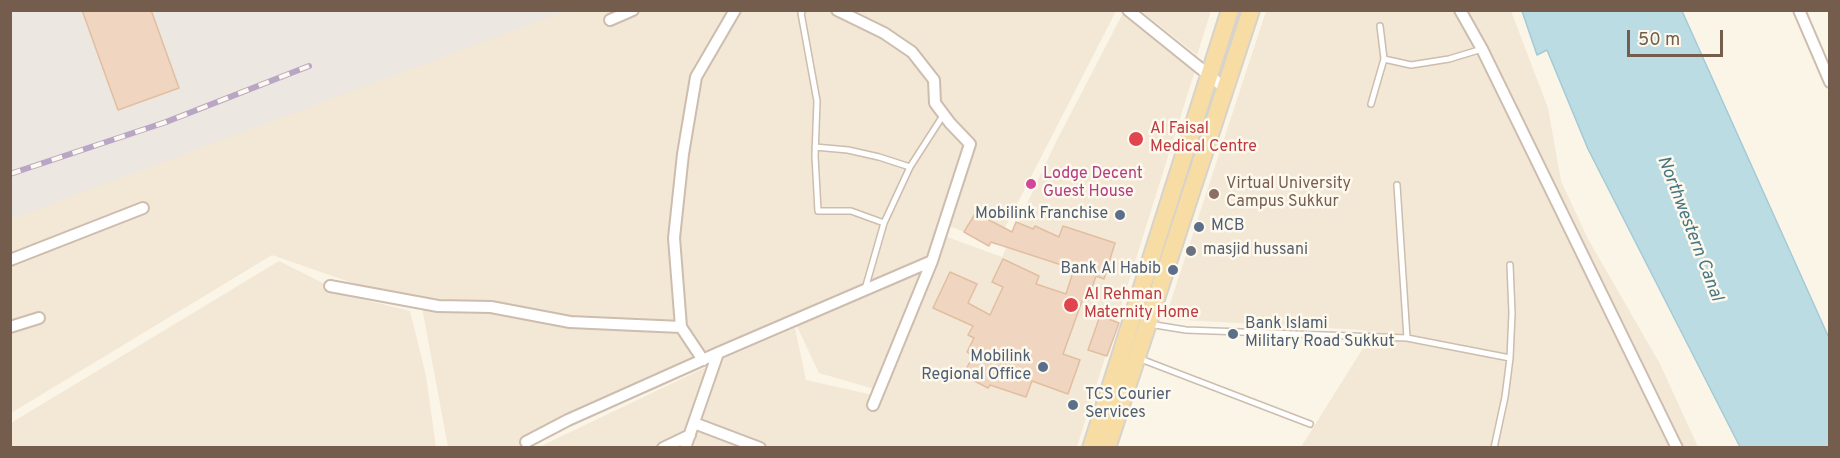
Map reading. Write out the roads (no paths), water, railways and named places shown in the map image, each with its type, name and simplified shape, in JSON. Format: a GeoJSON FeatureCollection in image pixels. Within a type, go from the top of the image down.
{"type":"FeatureCollection","features":[{"type":"Feature","properties":{"kind":"main road"},"geometry":{"type":"LineString","coordinates":[[1091,447],[1230,10]]}},
{"type":"Feature","properties":{"kind":"main road"},"geometry":{"type":"LineString","coordinates":[[1107,447],[1251,10]]}},
{"type":"Feature","properties":{"kind":"street"},"geometry":{"type":"LineString","coordinates":[[610,20],[633,10]]}},
{"type":"Feature","properties":{"kind":"street"},"geometry":{"type":"LineString","coordinates":[[703,360],[681,327],[674,238],[683,154],[696,77],[735,10]]}},
{"type":"Feature","properties":{"kind":"street"},"geometry":{"type":"LineString","coordinates":[[837,10],[884,33],[912,51],[934,80],[935,103],[970,144],[932,261],[873,405]]}},
{"type":"Feature","properties":{"kind":"street"},"geometry":{"type":"LineString","coordinates":[[1128,10],[1226,89]]}},
{"type":"Feature","properties":{"kind":"street"},"geometry":{"type":"LineString","coordinates":[[1460,10],[1482,49],[1677,447]]}},
{"type":"Feature","properties":{"kind":"street"},"geometry":{"type":"LineString","coordinates":[[1799,10],[1830,82]]}},
{"type":"Feature","properties":{"kind":"street"},"geometry":{"type":"LineString","coordinates":[[10,260],[143,208]]}},
{"type":"Feature","properties":{"kind":"street"},"geometry":{"type":"LineString","coordinates":[[526,442],[568,420],[718,353],[932,261]]}},
{"type":"Feature","properties":{"kind":"street"},"geometry":{"type":"LineString","coordinates":[[330,286],[438,306],[491,307],[570,322],[681,327]]}},
{"type":"Feature","properties":{"kind":"street"},"geometry":{"type":"LineString","coordinates":[[10,327],[39,318]]}},
{"type":"Feature","properties":{"kind":"street"},"geometry":{"type":"LineString","coordinates":[[685,447],[718,353]]}},
{"type":"Feature","properties":{"kind":"street"},"geometry":{"type":"LineString","coordinates":[[694,423],[760,447]]}},
{"type":"Feature","properties":{"kind":"street"},"geometry":{"type":"LineString","coordinates":[[663,447],[690,435]]}},
{"type":"Feature","properties":{"kind":"lane"},"geometry":{"type":"LineString","coordinates":[[803,10],[801,14],[817,101],[815,147],[818,211],[851,211],[884,223]]}},
{"type":"Feature","properties":{"kind":"lane"},"geometry":{"type":"LineString","coordinates":[[1371,104],[1384,59],[1380,26]]}},
{"type":"Feature","properties":{"kind":"lane"},"geometry":{"type":"LineString","coordinates":[[1384,59],[1411,65],[1449,59],[1482,49]]}},
{"type":"Feature","properties":{"kind":"lane"},"geometry":{"type":"LineString","coordinates":[[864,290],[884,223],[910,167],[944,114]]}},
{"type":"Feature","properties":{"kind":"lane"},"geometry":{"type":"LineString","coordinates":[[815,147],[848,150],[910,167]]}},
{"type":"Feature","properties":{"kind":"lane"},"geometry":{"type":"LineString","coordinates":[[1397,184],[1407,338]]}},
{"type":"Feature","properties":{"kind":"lane"},"geometry":{"type":"LineString","coordinates":[[1494,447],[1505,397],[1510,358],[1512,313],[1510,265]]}},
{"type":"Feature","properties":{"kind":"lane"},"geometry":{"type":"LineString","coordinates":[[1148,324],[1186,330],[1407,338],[1510,358]]}},
{"type":"Feature","properties":{"kind":"lane"},"geometry":{"type":"LineString","coordinates":[[1136,358],[1310,424]]}},
{"type":"Feature","properties":{"kind":"water","name":"Northwestern Canal"},"geometry":{"type":"Polygon","coordinates":[[[1522,11],[1682,11],[1829,338],[1829,447],[1740,447],[1588,149],[1547,50],[1537,55],[1522,11]]]}},
{"type":"Feature","properties":{"kind":"railway"},"geometry":{"type":"LineString","coordinates":[[10,174],[166,122],[309,66]]}},
{"type":"Feature","properties":{"kind":"place","name":"Al Faisal Medical Centre"},"geometry":{"type":"Point","coordinates":[1136,139]}},
{"type":"Feature","properties":{"kind":"place","name":"Lodge Decent Guest House"},"geometry":{"type":"Point","coordinates":[1031,184]}},
{"type":"Feature","properties":{"kind":"place","name":"Virtual University Campus Sukkur"},"geometry":{"type":"Point","coordinates":[1214,194]}},
{"type":"Feature","properties":{"kind":"place","name":"Mobilink Franchise"},"geometry":{"type":"Point","coordinates":[1120,215]}},
{"type":"Feature","properties":{"kind":"place","name":"MCB"},"geometry":{"type":"Point","coordinates":[1199,227]}},
{"type":"Feature","properties":{"kind":"place","name":"masjid hussani"},"geometry":{"type":"Point","coordinates":[1191,251]}},
{"type":"Feature","properties":{"kind":"place","name":"Bank Al Habib"},"geometry":{"type":"Point","coordinates":[1173,270]}},
{"type":"Feature","properties":{"kind":"place","name":"Al Rehman Maternity Home"},"geometry":{"type":"Point","coordinates":[1071,305]}},
{"type":"Feature","properties":{"kind":"place","name":"Bank Islami Military Road Sukkut"},"geometry":{"type":"Point","coordinates":[1233,334]}},
{"type":"Feature","properties":{"kind":"place","name":"Mobilink Regional Office"},"geometry":{"type":"Point","coordinates":[1043,367]}},
{"type":"Feature","properties":{"kind":"place","name":"TCS Courier Services"},"geometry":{"type":"Point","coordinates":[1073,405]}}]}
